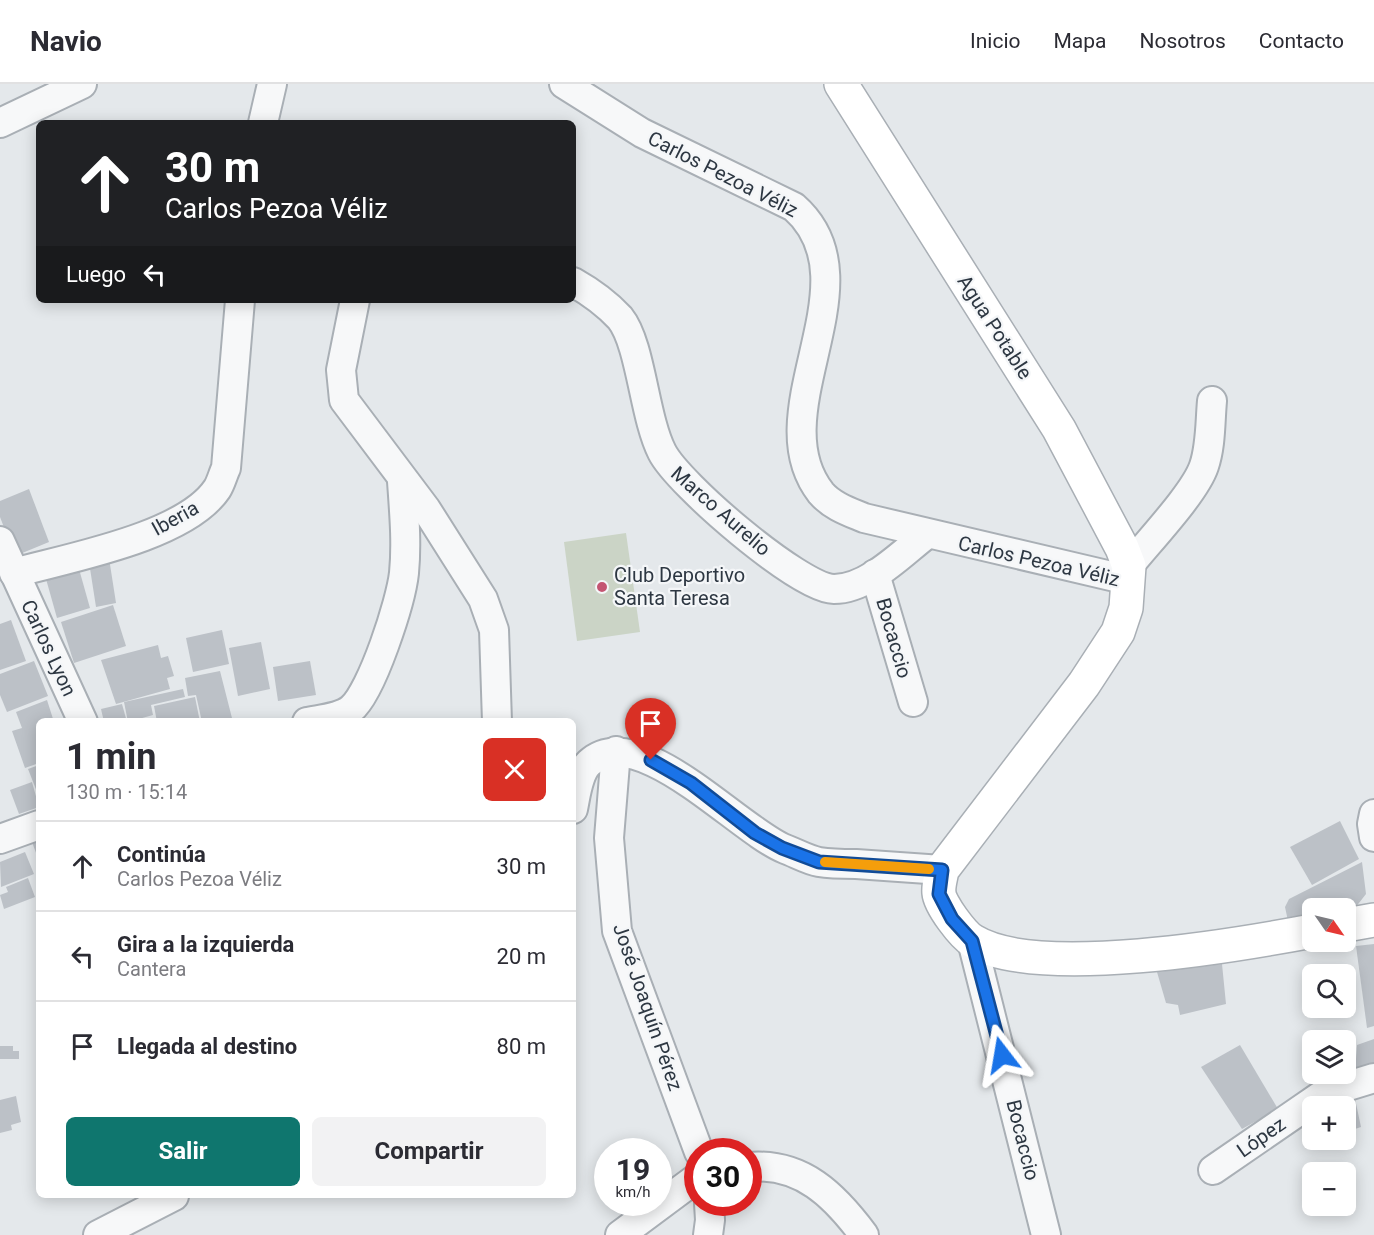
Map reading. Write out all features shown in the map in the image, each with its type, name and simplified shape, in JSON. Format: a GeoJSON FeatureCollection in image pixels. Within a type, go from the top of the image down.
{"type":"FeatureCollection","features":[{"type":"Feature","properties":{"kind":"main road","name":"Agua Potable"},"geometry":{"type":"LineString","coordinates":[[841,84],[1059,429],[1122,548],[1128,573]]}},
{"type":"Feature","properties":{"kind":"main road","name":"Carlos Pezoa Véliz"},"geometry":{"type":"LineString","coordinates":[[942,870],[1083,684],[1118,632],[1126,608],[1128,573]]}},
{"type":"Feature","properties":{"kind":"main road"},"geometry":{"type":"LineString","coordinates":[[942,870],[939,894],[952,919],[972,941],[1033,957],[1141,955],[1256,941],[1302,933]]}},
{"type":"Feature","properties":{"kind":"main road"},"geometry":{"type":"LineString","coordinates":[[1356,923],[1374,920]]}},
{"type":"Feature","properties":{"kind":"street"},"geometry":{"type":"LineString","coordinates":[[0,123],[82,84]]}},
{"type":"Feature","properties":{"kind":"street"},"geometry":{"type":"LineString","coordinates":[[264,120],[272,84]]}},
{"type":"Feature","properties":{"kind":"street","name":"Carlos Pezoa Véliz"},"geometry":{"type":"LineString","coordinates":[[565,84],[642,133],[794,207],[806,217],[815,232],[825,260],[825,293],[802,428],[807,471],[822,495],[839,507],[864,519],[927,534],[1128,573]]}},
{"type":"Feature","properties":{"kind":"street","name":"Marco Aurelio"},"geometry":{"type":"LineString","coordinates":[[576,284],[609,308],[626,328],[660,449],[668,464],[784,566],[821,586],[834,589],[850,586],[875,574],[927,534]]}},
{"type":"Feature","properties":{"kind":"street","name":"Iberia"},"geometry":{"type":"LineString","coordinates":[[14,573],[156,532],[200,507],[218,489],[226,468],[240,303]]}},
{"type":"Feature","properties":{"kind":"street"},"geometry":{"type":"LineString","coordinates":[[354,303],[341,370],[344,400],[402,481],[426,509],[483,599],[494,630],[496,718]]}},
{"type":"Feature","properties":{"kind":"street"},"geometry":{"type":"LineString","coordinates":[[1128,573],[1203,469],[1208,453],[1212,401]]}},
{"type":"Feature","properties":{"kind":"street"},"geometry":{"type":"LineString","coordinates":[[326,718],[350,710],[360,699],[386,638],[404,574],[405,520],[402,481]]}},
{"type":"Feature","properties":{"kind":"street","name":"Carlos Lyon"},"geometry":{"type":"LineString","coordinates":[[0,541],[81,718]]}},
{"type":"Feature","properties":{"kind":"street","name":"Bocaccio"},"geometry":{"type":"LineString","coordinates":[[875,574],[913,702]]}},
{"type":"Feature","properties":{"kind":"street"},"geometry":{"type":"LineString","coordinates":[[576,796],[581,775],[588,764],[599,756],[616,751],[639,755],[662,765],[691,783],[755,833],[782,848],[819,862],[942,870]]}},
{"type":"Feature","properties":{"kind":"street","name":"José Joaquín Pérez"},"geometry":{"type":"LineString","coordinates":[[616,751],[609,838],[617,931],[694,1138]]}},
{"type":"Feature","properties":{"kind":"street"},"geometry":{"type":"LineString","coordinates":[[1374,814],[1374,837]]}},
{"type":"Feature","properties":{"kind":"street"},"geometry":{"type":"LineString","coordinates":[[0,838],[36,826]]}},
{"type":"Feature","properties":{"kind":"street","name":"Bocaccio"},"geometry":{"type":"LineString","coordinates":[[972,941],[1046,1235]]}},
{"type":"Feature","properties":{"kind":"street","name":"López"},"geometry":{"type":"LineString","coordinates":[[1213,1170],[1324,1093],[1374,1078]]}},
{"type":"Feature","properties":{"kind":"street"},"geometry":{"type":"LineString","coordinates":[[762,1166],[790,1172],[818,1184],[864,1235]]}},
{"type":"Feature","properties":{"kind":"street"},"geometry":{"type":"LineString","coordinates":[[620,1235],[684,1187]]}},
{"type":"Feature","properties":{"kind":"street"},"geometry":{"type":"LineString","coordinates":[[98,1235],[170,1198]]}},
{"type":"Feature","properties":{"kind":"street"},"geometry":{"type":"LineString","coordinates":[[708,1235],[710,1216]]}},
{"type":"Feature","properties":{"kind":"green space","name":"Club Deportivo Santa Teresa"},"geometry":{"type":"Polygon","coordinates":[[[626,533],[640,632],[577,641],[564,542],[626,533]]]}},
{"type":"Feature","properties":{"kind":"building"},"geometry":{"type":"Polygon","coordinates":[[[29,489],[49,542],[15,556],[0,517],[0,501],[29,489]]]}},
{"type":"Feature","properties":{"kind":"building"},"geometry":{"type":"Polygon","coordinates":[[[109,558],[116,603],[96,607],[89,562],[109,558]]]}},
{"type":"Feature","properties":{"kind":"building"},"geometry":{"type":"Polygon","coordinates":[[[79,569],[90,608],[57,618],[46,579],[79,569]]]}},
{"type":"Feature","properties":{"kind":"building"},"geometry":{"type":"Polygon","coordinates":[[[113,605],[126,646],[74,663],[61,622],[113,605]]]}},
{"type":"Feature","properties":{"kind":"building"},"geometry":{"type":"Polygon","coordinates":[[[11,620],[26,661],[0,670],[0,624],[11,620]]]}},
{"type":"Feature","properties":{"kind":"building"},"geometry":{"type":"Polygon","coordinates":[[[222,630],[229,664],[193,672],[186,638],[222,630]]]}},
{"type":"Feature","properties":{"kind":"building"},"geometry":{"type":"Polygon","coordinates":[[[261,642],[270,689],[238,696],[229,648],[261,642]]]}},
{"type":"Feature","properties":{"kind":"building"},"geometry":{"type":"Polygon","coordinates":[[[158,645],[161,658],[168,656],[174,676],[167,678],[170,689],[116,704],[101,660],[158,645]]]}},
{"type":"Feature","properties":{"kind":"building"},"geometry":{"type":"Polygon","coordinates":[[[34,661],[48,696],[7,712],[0,695],[0,674],[34,661]]]}},
{"type":"Feature","properties":{"kind":"building"},"geometry":{"type":"Polygon","coordinates":[[[310,661],[316,695],[278,701],[273,667],[310,661]]]}},
{"type":"Feature","properties":{"kind":"building"},"geometry":{"type":"Polygon","coordinates":[[[220,671],[232,718],[201,718],[196,695],[188,696],[185,678],[220,671]]]}},
{"type":"Feature","properties":{"kind":"building"},"geometry":{"type":"Polygon","coordinates":[[[183,689],[185,697],[151,705],[153,715],[142,718],[127,718],[124,702],[183,689]]]}},
{"type":"Feature","properties":{"kind":"building"},"geometry":{"type":"Polygon","coordinates":[[[195,697],[199,718],[156,718],[154,706],[195,697]]]}},
{"type":"Feature","properties":{"kind":"building"},"geometry":{"type":"Polygon","coordinates":[[[47,700],[53,718],[36,718],[36,764],[25,768],[12,731],[22,728],[16,712],[47,700]]]}},
{"type":"Feature","properties":{"kind":"building"},"geometry":{"type":"Polygon","coordinates":[[[122,704],[126,718],[103,718],[101,709],[122,704]]]}},
{"type":"Feature","properties":{"kind":"building"},"geometry":{"type":"Polygon","coordinates":[[[36,766],[36,789],[28,769],[36,766]]]}},
{"type":"Feature","properties":{"kind":"building"},"geometry":{"type":"Polygon","coordinates":[[[32,782],[36,808],[19,814],[10,790],[32,782]]]}},
{"type":"Feature","properties":{"kind":"building"},"geometry":{"type":"Polygon","coordinates":[[[1340,821],[1359,859],[1312,885],[1290,847],[1340,821]]]}},
{"type":"Feature","properties":{"kind":"building"},"geometry":{"type":"Polygon","coordinates":[[[36,841],[36,853],[32,842],[36,841]]]}},
{"type":"Feature","properties":{"kind":"building"},"geometry":{"type":"Polygon","coordinates":[[[25,852],[34,874],[1,887],[0,862],[25,852]]]}},
{"type":"Feature","properties":{"kind":"building"},"geometry":{"type":"Polygon","coordinates":[[[1362,862],[1366,894],[1356,907],[1356,898],[1302,898],[1302,918],[1288,921],[1285,907],[1289,899],[1362,862]]]}},
{"type":"Feature","properties":{"kind":"building"},"geometry":{"type":"Polygon","coordinates":[[[28,878],[35,897],[4,909],[0,895],[8,892],[6,887],[28,878]]]}},
{"type":"Feature","properties":{"kind":"building"},"geometry":{"type":"Polygon","coordinates":[[[1374,944],[1374,1026],[1367,1028],[1356,946],[1374,944]]]}},
{"type":"Feature","properties":{"kind":"building"},"geometry":{"type":"Polygon","coordinates":[[[1222,964],[1226,1004],[1180,1015],[1178,1005],[1166,1003],[1157,972],[1222,964]]]}},
{"type":"Feature","properties":{"kind":"building"},"geometry":{"type":"Polygon","coordinates":[[[1374,1039],[1374,1068],[1356,1072],[1357,1045],[1374,1039]]]}},
{"type":"Feature","properties":{"kind":"building"},"geometry":{"type":"Polygon","coordinates":[[[1240,1045],[1278,1109],[1242,1129],[1201,1067],[1240,1045]]]}},
{"type":"Feature","properties":{"kind":"building"},"geometry":{"type":"Polygon","coordinates":[[[0,1046],[13,1046],[13,1051],[19,1051],[19,1059],[0,1059],[0,1046]]]}},
{"type":"Feature","properties":{"kind":"building"},"geometry":{"type":"Polygon","coordinates":[[[16,1096],[21,1122],[11,1125],[12,1130],[0,1133],[0,1100],[16,1096]]]}},
{"type":"Feature","properties":{"kind":"building"},"geometry":{"type":"Polygon","coordinates":[[[1356,1103],[1361,1127],[1356,1129],[1356,1103]]]}},
{"type":"Feature","properties":{"kind":"slow traffic"},"geometry":{"type":"LineString","coordinates":[[825,862],[929,869]]}},
{"type":"Feature","properties":{"kind":"place","name":"Club Deportivo Santa Teresa"},"geometry":{"type":"Point","coordinates":[602,587]}},
{"type":"Feature","properties":{"kind":"route"},"geometry":{"type":"LineString","coordinates":[[651,760],[691,783],[755,833],[782,848],[819,862],[942,870],[939,894],[952,919],[972,941],[986,987],[1002,1055]]}}]}
